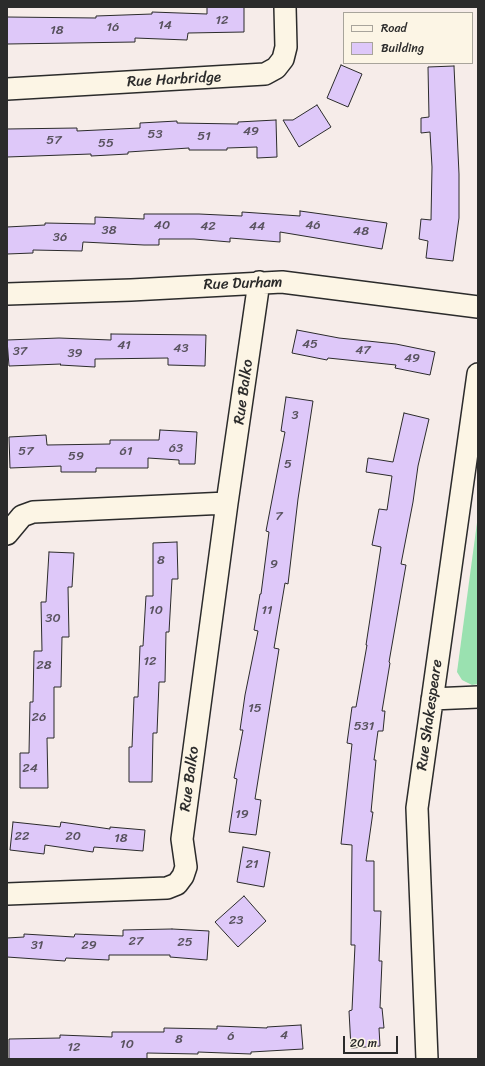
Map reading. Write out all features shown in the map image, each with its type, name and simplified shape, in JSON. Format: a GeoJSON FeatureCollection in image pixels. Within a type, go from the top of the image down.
{"type":"FeatureCollection","features":[{"type":"Feature","properties":{"kind":"street","name":"Rue Harbridge"},"geometry":{"type":"LineString","coordinates":[[7,89],[265,74],[276,68],[283,59],[286,47],[285,7]]}},
{"type":"Feature","properties":{"kind":"street","name":"Rue Durham"},"geometry":{"type":"LineString","coordinates":[[7,294],[132,290],[259,282],[303,284],[478,307]]}},
{"type":"Feature","properties":{"kind":"street","name":"Rue Balko"},"geometry":{"type":"LineString","coordinates":[[7,894],[167,888],[177,884],[183,876],[186,867],[182,839],[227,503],[259,282]]}},
{"type":"Feature","properties":{"kind":"street","name":"Rue Shakespeare"},"geometry":{"type":"LineString","coordinates":[[427,1059],[417,808],[478,374]]}},
{"type":"Feature","properties":{"kind":"street"},"geometry":{"type":"LineString","coordinates":[[7,534],[22,516],[33,512],[227,503]]}},
{"type":"Feature","properties":{"kind":"street"},"geometry":{"type":"LineString","coordinates":[[432,699],[478,697]]}},
{"type":"Feature","properties":{"kind":"green space"},"geometry":{"type":"Polygon","coordinates":[[[478,515],[478,684],[472,685],[462,680],[457,672],[478,515]]]}},
{"type":"Feature","properties":{"kind":"building"},"geometry":{"type":"Polygon","coordinates":[[[207,7],[244,7],[244,32],[188,33],[187,40],[135,38],[135,42],[7,44],[7,17],[96,18],[96,16],[152,14],[152,12],[207,14],[207,7]]]}},
{"type":"Feature","properties":{"kind":"building"},"geometry":{"type":"Polygon","coordinates":[[[341,65],[362,74],[348,107],[327,98],[341,65]]]}},
{"type":"Feature","properties":{"kind":"building"},"geometry":{"type":"Polygon","coordinates":[[[454,66],[459,174],[459,218],[453,261],[426,258],[428,241],[419,239],[421,219],[431,220],[432,167],[430,132],[421,133],[421,118],[429,117],[428,67],[454,66]]]}},
{"type":"Feature","properties":{"kind":"building"},"geometry":{"type":"Polygon","coordinates":[[[317,105],[331,127],[299,147],[283,120],[293,120],[317,105]]]}},
{"type":"Feature","properties":{"kind":"building"},"geometry":{"type":"Polygon","coordinates":[[[276,120],[277,157],[257,158],[257,147],[227,148],[227,150],[189,150],[189,148],[91,156],[91,154],[7,157],[7,129],[77,128],[77,131],[140,128],[140,123],[177,121],[177,123],[238,124],[238,122],[276,120]]]}},
{"type":"Feature","properties":{"kind":"building"},"geometry":{"type":"Polygon","coordinates":[[[300,211],[387,223],[382,249],[280,232],[280,242],[230,238],[230,242],[194,239],[159,239],[159,245],[83,242],[82,251],[33,250],[33,253],[7,254],[7,227],[45,225],[45,223],[95,224],[95,217],[144,219],[144,214],[242,216],[242,212],[300,216],[300,211]]]}},
{"type":"Feature","properties":{"kind":"building"},"geometry":{"type":"Polygon","coordinates":[[[297,330],[339,338],[396,344],[435,352],[430,375],[395,368],[396,365],[328,358],[327,360],[292,353],[297,330]]]}},
{"type":"Feature","properties":{"kind":"building"},"geometry":{"type":"Polygon","coordinates":[[[111,334],[206,335],[205,366],[168,365],[168,358],[95,359],[95,367],[60,365],[61,364],[9,366],[7,340],[59,338],[111,340],[111,334]]]}},
{"type":"Feature","properties":{"kind":"building"},"geometry":{"type":"Polygon","coordinates":[[[286,397],[313,401],[298,499],[288,584],[285,583],[274,648],[279,649],[255,799],[261,800],[256,835],[229,832],[237,779],[234,778],[243,730],[240,730],[245,695],[258,631],[254,630],[261,594],[269,532],[266,531],[285,432],[281,431],[286,397]]]}},
{"type":"Feature","properties":{"kind":"building"},"geometry":{"type":"Polygon","coordinates":[[[404,413],[429,419],[418,466],[413,502],[401,564],[406,565],[382,711],[385,711],[383,731],[378,731],[374,760],[376,760],[371,812],[373,812],[366,861],[374,861],[374,911],[381,911],[379,961],[382,961],[380,1008],[382,1008],[384,1028],[379,1028],[380,1046],[351,1048],[349,1011],[352,1010],[355,945],[351,945],[352,845],[341,844],[352,744],[347,743],[352,707],[356,707],[367,645],[381,547],[372,545],[379,509],[387,510],[392,476],[366,472],[368,458],[393,462],[404,413]]]}},
{"type":"Feature","properties":{"kind":"building"},"geometry":{"type":"Polygon","coordinates":[[[160,430],[197,432],[195,464],[179,464],[179,460],[148,458],[148,468],[96,468],[96,472],[61,472],[61,466],[10,468],[9,437],[46,435],[47,445],[110,444],[110,440],[159,440],[160,430]]]}},
{"type":"Feature","properties":{"kind":"building"},"geometry":{"type":"Polygon","coordinates":[[[177,542],[178,579],[172,579],[169,632],[166,632],[165,682],[159,682],[157,733],[153,733],[152,782],[129,782],[129,747],[132,747],[134,697],[138,697],[140,646],[143,646],[146,596],[153,596],[153,543],[177,542]]]}},
{"type":"Feature","properties":{"kind":"building"},"geometry":{"type":"Polygon","coordinates":[[[49,552],[74,553],[72,587],[68,587],[69,637],[62,637],[61,687],[54,687],[54,738],[47,738],[48,788],[20,788],[20,753],[29,753],[30,702],[33,702],[34,651],[42,651],[41,602],[46,602],[49,552]]]}},
{"type":"Feature","properties":{"kind":"building"},"geometry":{"type":"Polygon","coordinates":[[[13,822],[60,827],[61,822],[110,829],[110,827],[145,830],[143,851],[94,847],[93,852],[45,845],[44,854],[10,850],[13,822]]]}},
{"type":"Feature","properties":{"kind":"building"},"geometry":{"type":"Polygon","coordinates":[[[243,847],[270,852],[264,887],[237,882],[243,847]]]}},
{"type":"Feature","properties":{"kind":"building"},"geometry":{"type":"Polygon","coordinates":[[[244,896],[266,921],[238,947],[215,922],[244,896]]]}},
{"type":"Feature","properties":{"kind":"building"},"geometry":{"type":"Polygon","coordinates":[[[172,929],[209,931],[207,960],[170,957],[170,955],[109,955],[109,960],[66,958],[65,961],[7,957],[7,938],[24,937],[24,934],[74,937],[75,934],[123,936],[123,930],[172,929]]]}},
{"type":"Feature","properties":{"kind":"building"},"geometry":{"type":"Polygon","coordinates":[[[301,1025],[303,1049],[251,1052],[251,1054],[198,1052],[198,1054],[147,1053],[147,1059],[9,1059],[9,1039],[60,1038],[60,1035],[112,1037],[112,1032],[164,1032],[164,1028],[217,1029],[217,1026],[267,1028],[301,1025]]]}}]}
